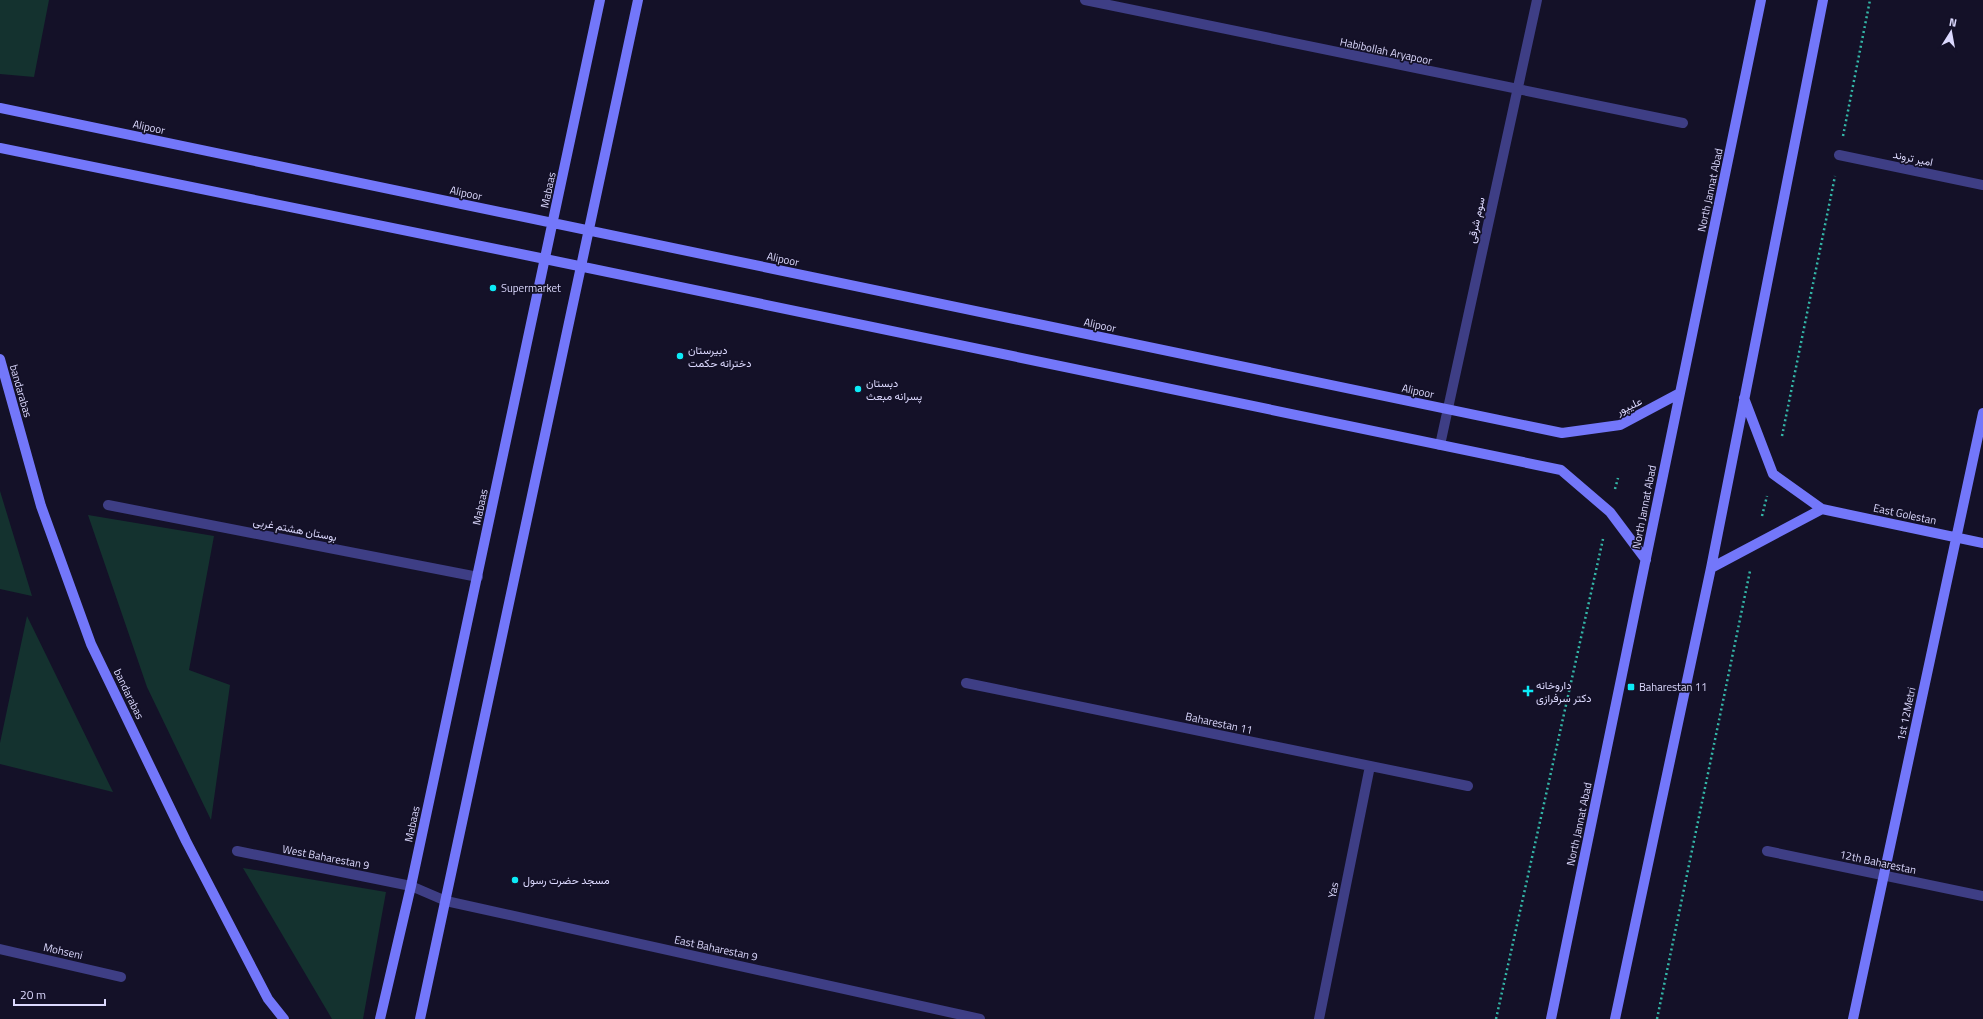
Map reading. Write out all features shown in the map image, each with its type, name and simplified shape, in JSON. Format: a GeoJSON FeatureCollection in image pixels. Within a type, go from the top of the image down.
{"type":"FeatureCollection","features":[{"type":"Feature","properties":{"kind":"street","name":"Mabaas"},"geometry":{"type":"LineString","coordinates":[[380,1019],[411,886],[478,577],[600,0]]}},
{"type":"Feature","properties":{"kind":"street"},"geometry":{"type":"LineString","coordinates":[[420,1019],[638,0]]}},
{"type":"Feature","properties":{"kind":"street","name":"Habibollah Aryapoor"},"geometry":{"type":"LineString","coordinates":[[1084,0],[1683,123]]}},
{"type":"Feature","properties":{"kind":"street","name":"سوم شرقی"},"geometry":{"type":"LineString","coordinates":[[1440,445],[1537,0]]}},
{"type":"Feature","properties":{"kind":"street","name":"North Jannat Abad"},"geometry":{"type":"LineString","coordinates":[[1551,1019],[1761,0]]}},
{"type":"Feature","properties":{"kind":"street"},"geometry":{"type":"LineString","coordinates":[[1615,1019],[1711,568],[1823,0]]}},
{"type":"Feature","properties":{"kind":"street","name":"Alipoor"},"geometry":{"type":"LineString","coordinates":[[0,108],[1562,433],[1620,425],[1680,393]]}},
{"type":"Feature","properties":{"kind":"street"},"geometry":{"type":"LineString","coordinates":[[0,148],[581,266],[1561,470],[1610,512],[1646,560]]}},
{"type":"Feature","properties":{"kind":"street","name":"امیر تروند"},"geometry":{"type":"LineString","coordinates":[[1839,155],[1983,185]]}},
{"type":"Feature","properties":{"kind":"street","name":"bandarabas"},"geometry":{"type":"LineString","coordinates":[[0,359],[42,506],[91,644],[186,841],[268,999],[284,1019]]}},
{"type":"Feature","properties":{"kind":"street","name":"East Golestan"},"geometry":{"type":"LineString","coordinates":[[1744,398],[1773,474],[1822,509],[1983,543]]}},
{"type":"Feature","properties":{"kind":"street","name":"1st 12Metri"},"geometry":{"type":"LineString","coordinates":[[1854,1019],[1983,413]]}},
{"type":"Feature","properties":{"kind":"street","name":"بوستان هشتم غربی"},"geometry":{"type":"LineString","coordinates":[[108,505],[478,577]]}},
{"type":"Feature","properties":{"kind":"street"},"geometry":{"type":"LineString","coordinates":[[1711,568],[1822,509]]}},
{"type":"Feature","properties":{"kind":"street","name":"Baharestan 11"},"geometry":{"type":"LineString","coordinates":[[966,683],[1468,786]]}},
{"type":"Feature","properties":{"kind":"street","name":"Yas"},"geometry":{"type":"LineString","coordinates":[[1319,1019],[1370,766]]}},
{"type":"Feature","properties":{"kind":"street","name":"West Baharestan 9"},"geometry":{"type":"LineString","coordinates":[[236,851],[411,886],[446,901]]}},
{"type":"Feature","properties":{"kind":"street","name":"12th Baharestan"},"geometry":{"type":"LineString","coordinates":[[1767,851],[1983,896]]}},
{"type":"Feature","properties":{"kind":"street","name":"East Baharestan 9"},"geometry":{"type":"LineString","coordinates":[[446,901],[980,1019]]}},
{"type":"Feature","properties":{"kind":"street","name":"Mohseni"},"geometry":{"type":"LineString","coordinates":[[0,949],[121,977]]}},
{"type":"Feature","properties":{"kind":"path"},"geometry":{"type":"LineString","coordinates":[[1781,442],[1870,0]]}},
{"type":"Feature","properties":{"kind":"path"},"geometry":{"type":"LineString","coordinates":[[1761,520],[1769,490]]}},
{"type":"Feature","properties":{"kind":"path"},"geometry":{"type":"LineString","coordinates":[[1496,1019],[1604,536]]}},
{"type":"Feature","properties":{"kind":"path"},"geometry":{"type":"LineString","coordinates":[[1657,1019],[1752,563]]}},
{"type":"Feature","properties":{"kind":"green space"},"geometry":{"type":"Polygon","coordinates":[[[0,0],[49,0],[34,77],[0,74],[0,0]]]}},
{"type":"Feature","properties":{"kind":"green space"},"geometry":{"type":"Polygon","coordinates":[[[0,491],[32,596],[0,589],[0,491]]]}},
{"type":"Feature","properties":{"kind":"green space"},"geometry":{"type":"Polygon","coordinates":[[[88,515],[214,536],[189,670],[230,685],[211,820],[147,687],[88,515]]]}},
{"type":"Feature","properties":{"kind":"green space"},"geometry":{"type":"Polygon","coordinates":[[[27,616],[113,792],[0,764],[0,743],[27,616]]]}},
{"type":"Feature","properties":{"kind":"green space"},"geometry":{"type":"Polygon","coordinates":[[[243,868],[386,892],[363,1019],[332,1019],[243,868]]]}},
{"type":"Feature","properties":{"kind":"place","name":"Supermarket"},"geometry":{"type":"Point","coordinates":[493,288]}},
{"type":"Feature","properties":{"kind":"place","name":"دبیرستان دخترانه حکمت"},"geometry":{"type":"Point","coordinates":[680,356]}},
{"type":"Feature","properties":{"kind":"place","name":"دبستان پسرانه مبعث"},"geometry":{"type":"Point","coordinates":[858,389]}},
{"type":"Feature","properties":{"kind":"place","name":"Baharestan 11"},"geometry":{"type":"Point","coordinates":[1631,687]}},
{"type":"Feature","properties":{"kind":"place","name":"داروخانه دکتر سرفرازی"},"geometry":{"type":"Point","coordinates":[1528,691]}},
{"type":"Feature","properties":{"kind":"place","name":"مسجد حضرت رسول"},"geometry":{"type":"Point","coordinates":[515,880]}}]}
